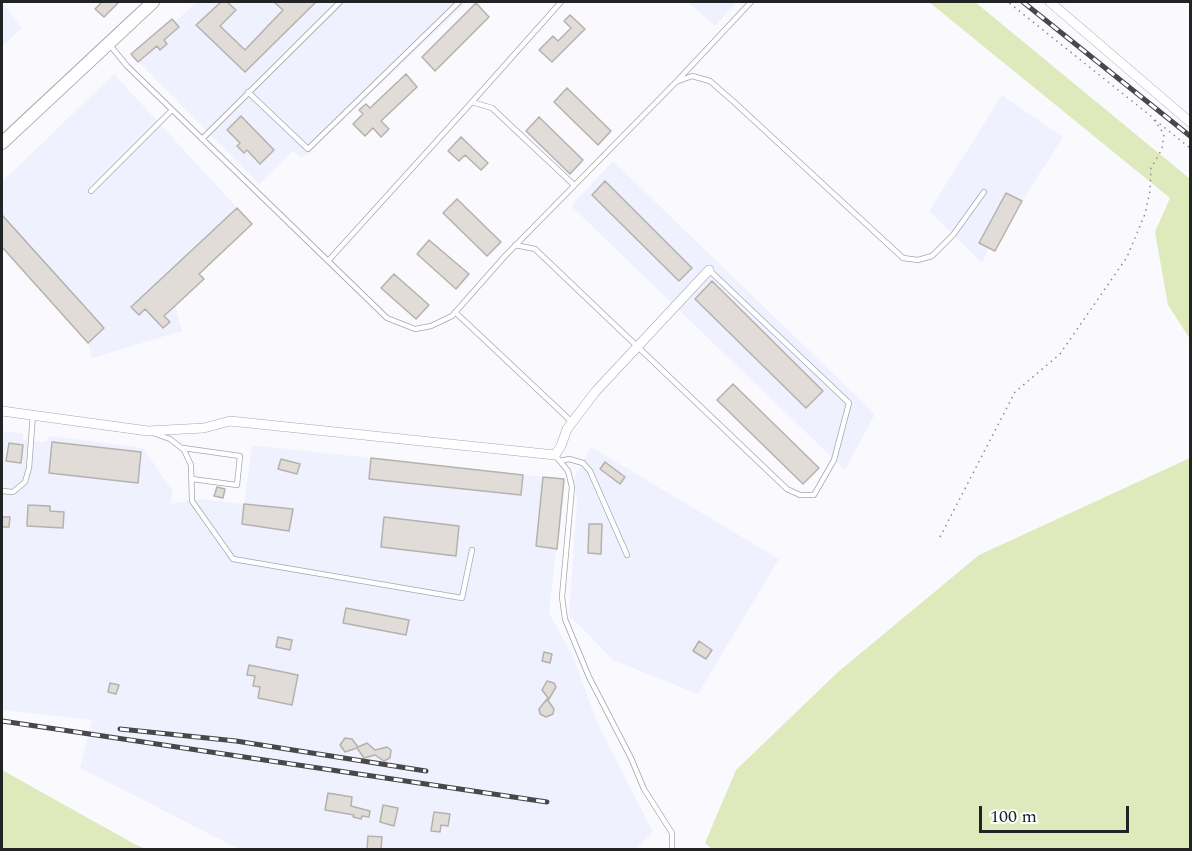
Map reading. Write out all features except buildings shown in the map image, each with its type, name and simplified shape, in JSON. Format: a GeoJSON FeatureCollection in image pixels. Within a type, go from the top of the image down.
{"type":"FeatureCollection","features":[{"type":"Feature","properties":{"kind":"street"},"geometry":{"type":"LineString","coordinates":[[2,142],[153,2]]}},
{"type":"Feature","properties":{"kind":"street"},"geometry":{"type":"LineString","coordinates":[[1050,2],[1191,122]]}},
{"type":"Feature","properties":{"kind":"street"},"geometry":{"type":"LineString","coordinates":[[2,411],[148,431],[204,429],[230,421],[557,458],[572,422],[596,391],[708,270]]}},
{"type":"Feature","properties":{"kind":"lane"},"geometry":{"type":"LineString","coordinates":[[202,139],[340,2]]}},
{"type":"Feature","properties":{"kind":"lane"},"geometry":{"type":"LineString","coordinates":[[248,92],[308,149],[459,2]]}},
{"type":"Feature","properties":{"kind":"lane"},"geometry":{"type":"LineString","coordinates":[[328,261],[561,2]]}},
{"type":"Feature","properties":{"kind":"lane"},"geometry":{"type":"LineString","coordinates":[[108,44],[172,110],[387,318],[415,329],[431,326],[455,312],[515,245],[676,82],[751,2]]}},
{"type":"Feature","properties":{"kind":"lane"},"geometry":{"type":"LineString","coordinates":[[676,82],[692,76],[710,81],[903,258],[918,260],[932,256],[953,235],[984,192]]}},
{"type":"Feature","properties":{"kind":"lane"},"geometry":{"type":"LineString","coordinates":[[472,102],[492,108],[574,185]]}},
{"type":"Feature","properties":{"kind":"lane"},"geometry":{"type":"LineString","coordinates":[[91,191],[172,110]]}},
{"type":"Feature","properties":{"kind":"lane"},"geometry":{"type":"LineString","coordinates":[[515,245],[535,249],[639,345],[787,489],[800,495],[814,495],[834,460],[849,403],[708,270]]}},
{"type":"Feature","properties":{"kind":"lane"},"geometry":{"type":"LineString","coordinates":[[455,312],[572,422]]}},
{"type":"Feature","properties":{"kind":"lane"},"geometry":{"type":"LineString","coordinates":[[2,491],[13,492],[25,482],[29,468],[33,414]]}},
{"type":"Feature","properties":{"kind":"lane"},"geometry":{"type":"LineString","coordinates":[[148,431],[170,439],[183,448],[240,456],[237,485],[192,479]]}},
{"type":"Feature","properties":{"kind":"lane"},"geometry":{"type":"LineString","coordinates":[[183,448],[191,465],[192,501],[233,559],[462,598],[472,550]]}},
{"type":"Feature","properties":{"kind":"lane"},"geometry":{"type":"LineString","coordinates":[[557,458],[583,463],[590,471],[627,555]]}},
{"type":"Feature","properties":{"kind":"lane"},"geometry":{"type":"LineString","coordinates":[[557,458],[568,471],[572,487],[562,597],[565,619],[589,677],[631,758],[644,789],[672,833],[672,849]]}},
{"type":"Feature","properties":{"kind":"path"},"geometry":{"type":"LineString","coordinates":[[1008,2],[1191,148]]}},
{"type":"Feature","properties":{"kind":"path"},"geometry":{"type":"LineString","coordinates":[[940,537],[1015,392],[1060,354],[1127,257],[1145,214],[1150,191],[1151,168],[1162,149],[1164,134],[1152,117]]}},
{"type":"Feature","properties":{"kind":"shaded area"},"geometry":{"type":"Polygon","coordinates":[[[2,2],[22,28],[2,46],[2,2]]]}},
{"type":"Feature","properties":{"kind":"shaded area"},"geometry":{"type":"Polygon","coordinates":[[[196,2],[467,2],[302,158],[293,151],[259,184],[131,54],[172,19],[175,22],[196,2]]]}},
{"type":"Feature","properties":{"kind":"shaded area"},"geometry":{"type":"Polygon","coordinates":[[[688,2],[737,2],[715,26],[688,2]]]}},
{"type":"Feature","properties":{"kind":"shaded area"},"geometry":{"type":"Polygon","coordinates":[[[114,74],[252,224],[200,274],[204,279],[175,305],[182,331],[92,358],[88,343],[2,247],[2,182],[114,74]]]}},
{"type":"Feature","properties":{"kind":"shaded area"},"geometry":{"type":"Polygon","coordinates":[[[1002,95],[1063,137],[1022,201],[995,251],[989,248],[982,263],[929,211],[1002,95]]]}},
{"type":"Feature","properties":{"kind":"shaded area"},"geometry":{"type":"Polygon","coordinates":[[[613,161],[875,414],[845,470],[571,206],[613,161]]]}},
{"type":"Feature","properties":{"kind":"shaded area"},"geometry":{"type":"Polygon","coordinates":[[[2,431],[22,433],[24,440],[45,442],[50,436],[143,448],[173,491],[170,504],[202,499],[244,504],[252,445],[564,479],[549,613],[573,656],[597,722],[653,832],[635,850],[239,849],[80,768],[92,720],[2,710],[2,431]]]}},
{"type":"Feature","properties":{"kind":"shaded area"},"geometry":{"type":"Polygon","coordinates":[[[591,447],[779,559],[698,694],[613,660],[569,615],[577,498],[574,478],[591,447]]]}},
{"type":"Feature","properties":{"kind":"green space"},"geometry":{"type":"Polygon","coordinates":[[[929,2],[975,2],[1190,179],[1190,339],[1168,305],[1155,232],[1170,198],[929,2]]]}},
{"type":"Feature","properties":{"kind":"green space"},"geometry":{"type":"Polygon","coordinates":[[[1190,458],[1190,849],[713,850],[705,843],[736,770],[838,672],[979,555],[1190,458]]]}},
{"type":"Feature","properties":{"kind":"green space"},"geometry":{"type":"Polygon","coordinates":[[[2,770],[138,846],[147,849],[2,849],[2,770]]]}},
{"type":"Feature","properties":{"kind":"railway"},"geometry":{"type":"LineString","coordinates":[[1023,2],[1190,136]]}},
{"type":"Feature","properties":{"kind":"railway"},"geometry":{"type":"LineString","coordinates":[[2,721],[547,802]]}},
{"type":"Feature","properties":{"kind":"railway"},"geometry":{"type":"LineString","coordinates":[[120,729],[236,741],[426,771]]}}]}
